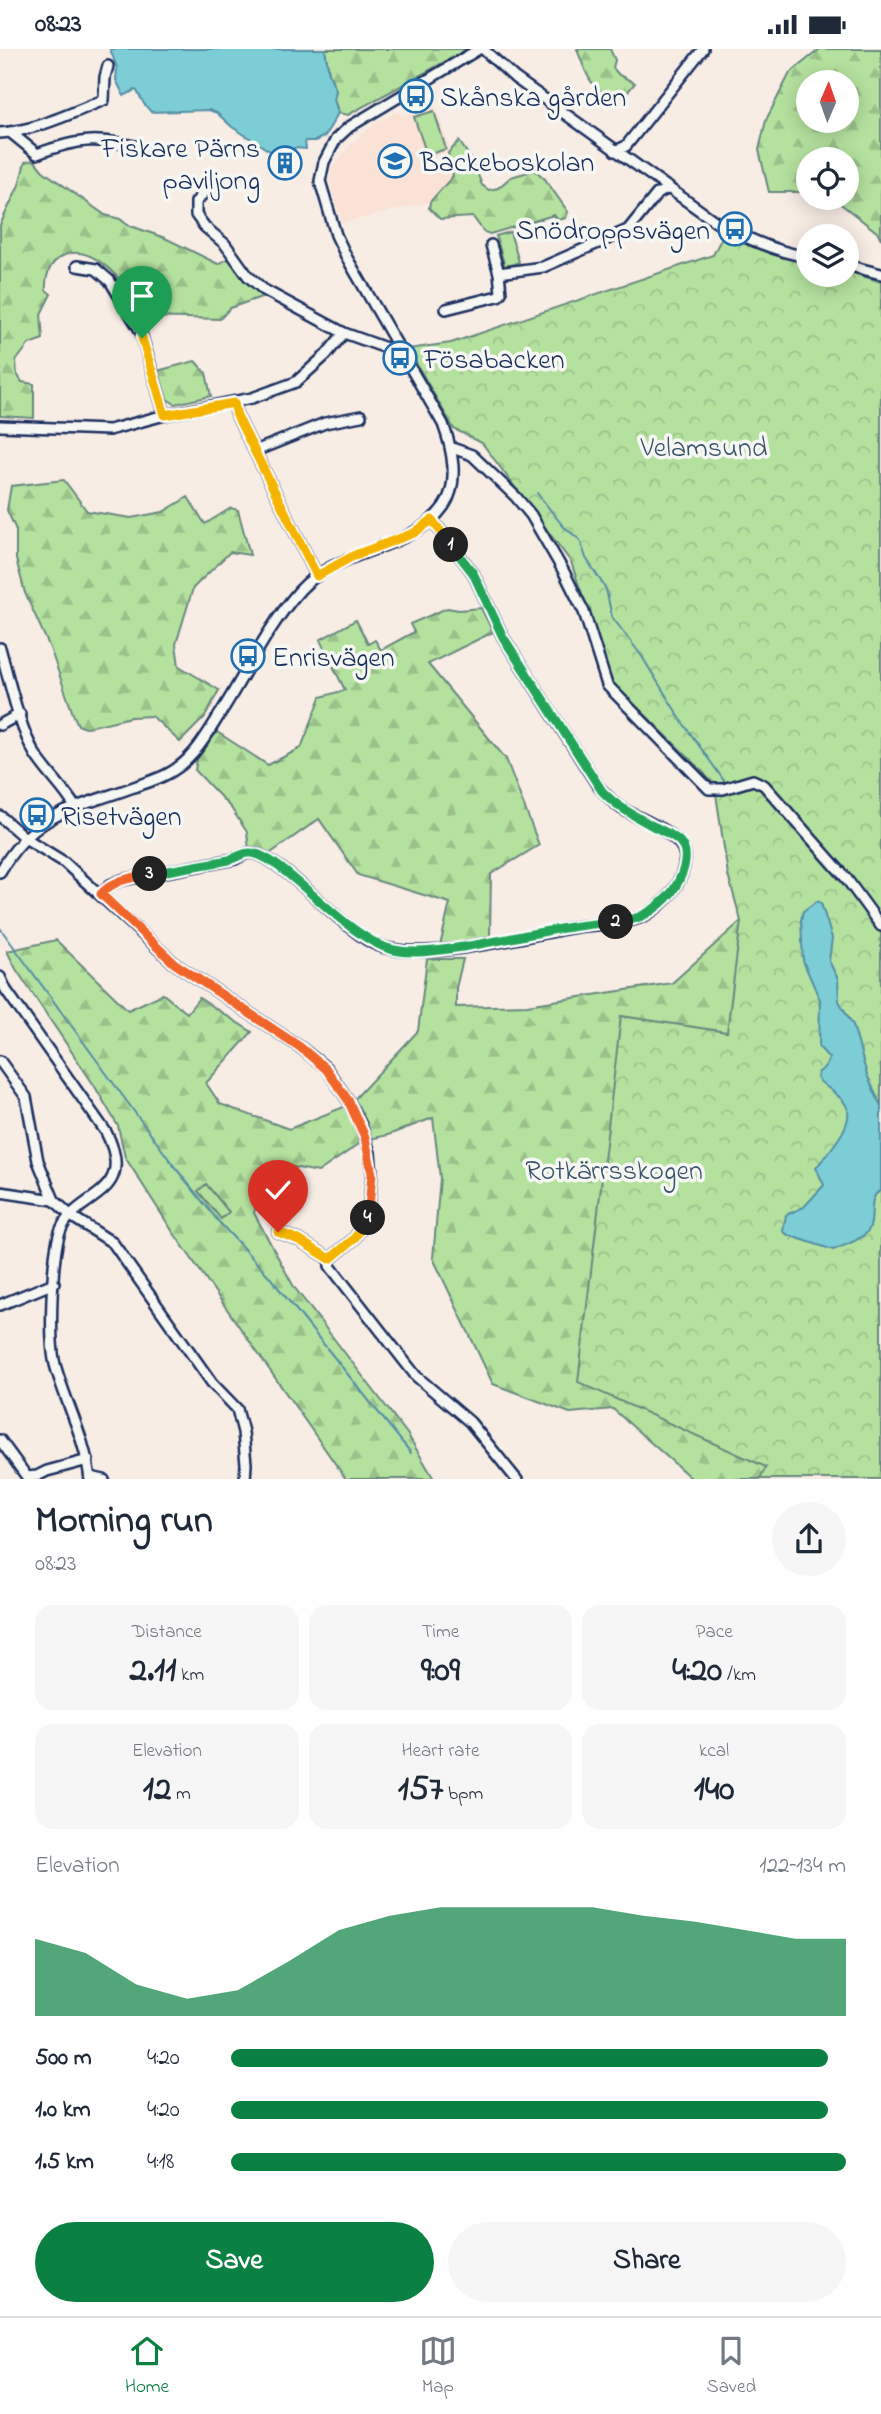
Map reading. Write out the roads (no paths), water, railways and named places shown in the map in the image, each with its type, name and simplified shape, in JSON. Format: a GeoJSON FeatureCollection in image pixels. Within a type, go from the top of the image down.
{"type":"FeatureCollection","features":[{"type":"Feature","properties":{"kind":"street"},"geometry":{"type":"LineString","coordinates":[[0,872],[25,838],[46,820],[75,807],[150,782],[180,766],[205,738],[280,617],[300,591],[317,576],[355,555],[414,533],[432,520],[446,504],[450,493],[452,448],[443,424],[400,353],[336,235],[320,181],[322,169],[336,139],[349,127],[481,49],[515,78],[716,222],[737,234],[785,254],[796,255]]}},
{"type":"Feature","properties":{"kind":"street"},"geometry":{"type":"LineString","coordinates":[[615,151],[626,146],[704,49]]}},
{"type":"Feature","properties":{"kind":"street"},"geometry":{"type":"LineString","coordinates":[[5,132],[58,118],[104,100],[104,77],[108,67]]}},
{"type":"Feature","properties":{"kind":"street"},"geometry":{"type":"LineString","coordinates":[[5,132],[37,154],[91,139],[106,139],[144,148]]}},
{"type":"Feature","properties":{"kind":"street"},"geometry":{"type":"LineString","coordinates":[[212,183],[196,202],[195,215],[225,244],[248,276],[264,290],[344,333],[400,353]]}},
{"type":"Feature","properties":{"kind":"street"},"geometry":{"type":"LineString","coordinates":[[499,273],[542,267],[628,230],[657,194],[669,188]]}},
{"type":"Feature","properties":{"kind":"street"},"geometry":{"type":"LineString","coordinates":[[446,309],[501,293],[491,244]]}},
{"type":"Feature","properties":{"kind":"street"},"geometry":{"type":"LineString","coordinates":[[78,266],[96,269],[110,281],[140,330],[165,415]]}},
{"type":"Feature","properties":{"kind":"street"},"geometry":{"type":"LineString","coordinates":[[859,268],[881,274]]}},
{"type":"Feature","properties":{"kind":"street"},"geometry":{"type":"LineString","coordinates":[[0,426],[109,431],[165,415],[234,403],[296,382],[326,355],[344,333]]}},
{"type":"Feature","properties":{"kind":"street"},"geometry":{"type":"LineString","coordinates":[[234,403],[237,416],[317,576]]}},
{"type":"Feature","properties":{"kind":"street"},"geometry":{"type":"LineString","coordinates":[[255,451],[325,423],[361,416]]}},
{"type":"Feature","properties":{"kind":"street"},"geometry":{"type":"LineString","coordinates":[[452,448],[472,455],[531,515],[565,572],[584,612],[607,685],[709,789],[723,789],[753,780],[764,785],[846,878],[881,926]]}},
{"type":"Feature","properties":{"kind":"street"},"geometry":{"type":"LineString","coordinates":[[101,894],[110,885],[122,880],[235,859],[250,853],[264,857],[284,869],[328,911],[363,937],[378,946],[408,952],[451,949],[573,927],[627,921],[647,915],[668,897],[679,881],[685,857],[683,846],[674,837],[618,807],[602,791],[503,637],[473,573],[432,520]]}},
{"type":"Feature","properties":{"kind":"street"},"geometry":{"type":"LineString","coordinates":[[0,648],[35,754],[68,794],[75,807]]}},
{"type":"Feature","properties":{"kind":"street"},"geometry":{"type":"LineString","coordinates":[[0,725],[20,714]]}},
{"type":"Feature","properties":{"kind":"street"},"geometry":{"type":"LineString","coordinates":[[0,816],[25,838],[64,862],[174,963],[318,1060],[348,1100],[361,1125],[370,1153],[372,1194],[368,1218],[362,1229],[330,1259],[330,1266],[416,1376],[470,1422],[517,1479]]}},
{"type":"Feature","properties":{"kind":"street"},"geometry":{"type":"LineString","coordinates":[[0,977],[6,990],[111,1142],[115,1163],[107,1187],[71,1216],[58,1237],[52,1343],[55,1367],[83,1439],[90,1478],[104,1479]]}},
{"type":"Feature","properties":{"kind":"street"},"geometry":{"type":"LineString","coordinates":[[0,1061],[26,1097],[38,1161],[54,1200],[71,1216],[113,1243],[212,1383],[237,1409],[243,1432],[245,1479]]}},
{"type":"Feature","properties":{"kind":"street"},"geometry":{"type":"LineString","coordinates":[[0,1192],[54,1200]]}},
{"type":"Feature","properties":{"kind":"street"},"geometry":{"type":"LineString","coordinates":[[278,1232],[299,1240],[330,1259]]}},
{"type":"Feature","properties":{"kind":"street"},"geometry":{"type":"LineString","coordinates":[[0,1305],[54,1283]]}},
{"type":"Feature","properties":{"kind":"street"},"geometry":{"type":"LineString","coordinates":[[0,1440],[27,1477],[88,1460]]}},
{"type":"Feature","properties":{"kind":"water"},"geometry":{"type":"Polygon","coordinates":[[[110,49],[325,49],[329,74],[336,90],[334,99],[338,113],[325,136],[315,141],[305,141],[306,149],[294,148],[278,156],[232,127],[217,113],[209,110],[151,112],[137,91],[124,96],[116,80],[117,68],[110,49]]]}},
{"type":"Feature","properties":{"kind":"water"},"geometry":{"type":"Polygon","coordinates":[[[817,901],[821,903],[832,938],[829,961],[838,979],[839,1001],[853,1025],[867,1075],[881,1106],[881,1190],[873,1199],[871,1225],[861,1237],[833,1250],[783,1231],[786,1215],[804,1207],[824,1185],[816,1168],[844,1130],[848,1113],[843,1101],[817,1078],[829,1058],[819,1047],[820,1000],[803,961],[801,920],[803,911],[817,901]]]}},
{"type":"Feature","properties":{"kind":"waterway"},"geometry":{"type":"LineString","coordinates":[[537,493],[563,526],[580,540],[586,558],[606,589],[612,617],[641,655],[683,723],[725,782]]}},
{"type":"Feature","properties":{"kind":"waterway"},"geometry":{"type":"LineString","coordinates":[[0,928],[174,1166],[219,1222],[268,1275],[411,1453]]}},
{"type":"Feature","properties":{"kind":"place","name":"Skånska gården"},"geometry":{"type":"Point","coordinates":[416,96]}},
{"type":"Feature","properties":{"kind":"place","name":"Backeboskolan"},"geometry":{"type":"Point","coordinates":[395,161]}},
{"type":"Feature","properties":{"kind":"place","name":"Fiskare Pärns paviljong"},"geometry":{"type":"Point","coordinates":[285,163]}},
{"type":"Feature","properties":{"kind":"place","name":"Snödroppsvägen"},"geometry":{"type":"Point","coordinates":[735,229]}},
{"type":"Feature","properties":{"kind":"place","name":"Fösabacken"},"geometry":{"type":"Point","coordinates":[400,358]}},
{"type":"Feature","properties":{"kind":"place","name":"Enrisvägen"},"geometry":{"type":"Point","coordinates":[248,656]}},
{"type":"Feature","properties":{"kind":"place","name":"Risetvägen"},"geometry":{"type":"Point","coordinates":[37,815]}},
{"type":"Feature","properties":{"kind":"park label","name":"Velamsund"},"geometry":{"type":"Point","coordinates":[704,446]}},
{"type":"Feature","properties":{"kind":"park label","name":"Rotkärrsskogen"},"geometry":{"type":"Point","coordinates":[614,1169]}}]}
